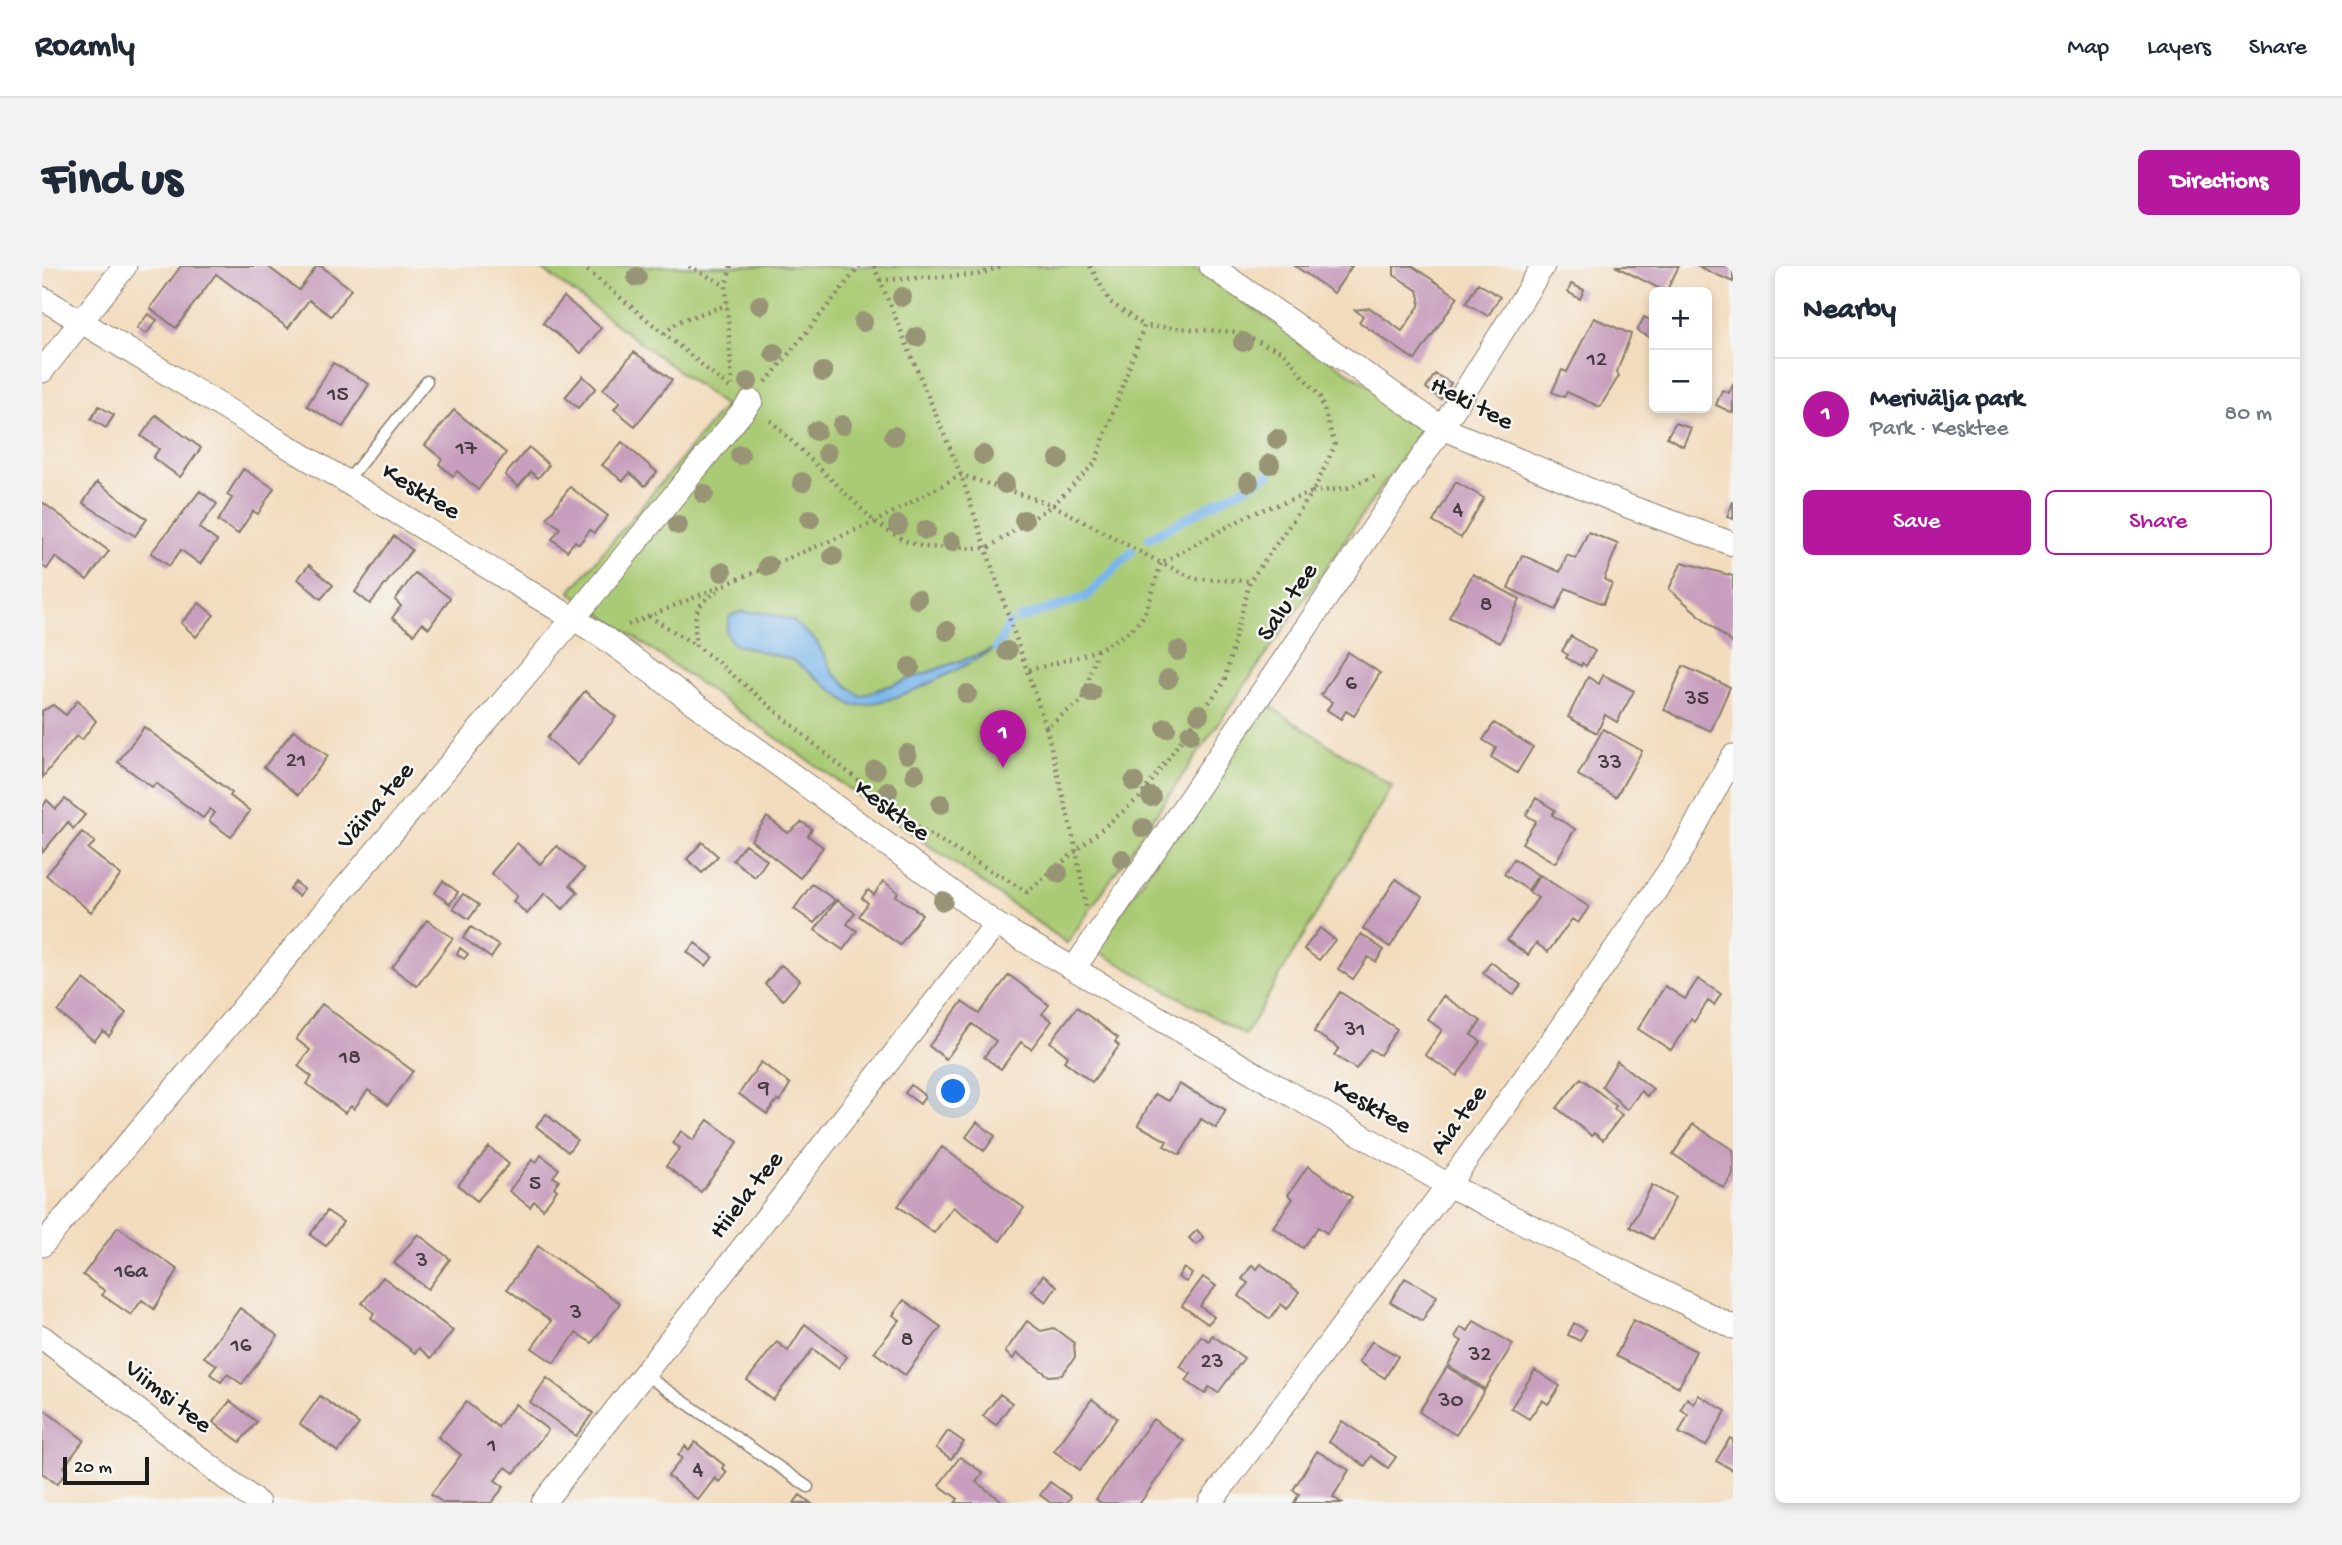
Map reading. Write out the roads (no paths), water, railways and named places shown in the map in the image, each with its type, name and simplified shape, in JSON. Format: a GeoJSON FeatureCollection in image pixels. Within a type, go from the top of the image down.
{"type":"FeatureCollection","features":[{"type":"Feature","properties":{"kind":"street"},"geometry":{"type":"LineString","coordinates":[[42,372],[125,266]]}},
{"type":"Feature","properties":{"kind":"street","name":"Heki tee"},"geometry":{"type":"LineString","coordinates":[[1211,266],[1442,428],[1629,507],[1733,544]]}},
{"type":"Feature","properties":{"kind":"street","name":"Salu tee"},"geometry":{"type":"LineString","coordinates":[[1075,967],[1442,428],[1543,266]]}},
{"type":"Feature","properties":{"kind":"street","name":"Kesktee"},"geometry":{"type":"LineString","coordinates":[[42,298],[602,636],[996,924],[1075,967],[1448,1185],[1733,1327]]}},
{"type":"Feature","properties":{"kind":"street","name":"Väina tee"},"geometry":{"type":"LineString","coordinates":[[42,1245],[574,618],[751,401]]}},
{"type":"Feature","properties":{"kind":"street","name":"Aia tee"},"geometry":{"type":"LineString","coordinates":[[1210,1503],[1448,1185],[1678,858],[1733,757]]}},
{"type":"Feature","properties":{"kind":"street","name":"Hiiela tee"},"geometry":{"type":"LineString","coordinates":[[543,1503],[996,924]]}},
{"type":"Feature","properties":{"kind":"street","name":"Viimsi tee"},"geometry":{"type":"LineString","coordinates":[[42,1337],[258,1503]]}},
{"type":"Feature","properties":{"kind":"lane"},"geometry":{"type":"LineString","coordinates":[[347,481],[427,381]]}},
{"type":"Feature","properties":{"kind":"lane"},"geometry":{"type":"LineString","coordinates":[[644,1374],[808,1487]]}},
{"type":"Feature","properties":{"kind":"water"},"geometry":{"type":"Polygon","coordinates":[[[740,612],[767,613],[792,620],[817,642],[833,673],[860,696],[997,648],[909,692],[891,699],[853,706],[793,660],[733,644],[726,632],[730,616],[740,612]]]}},
{"type":"Feature","properties":{"kind":"waterway"},"geometry":{"type":"LineString","coordinates":[[1149,538],[1270,474]]}},
{"type":"Feature","properties":{"kind":"waterway"},"geometry":{"type":"LineString","coordinates":[[1019,619],[1086,597],[1132,551]]}},
{"type":"Feature","properties":{"kind":"waterway"},"geometry":{"type":"LineString","coordinates":[[997,648],[1009,624]]}},
{"type":"Feature","properties":{"kind":"place","name":"Merivälja park"},"geometry":{"type":"Point","coordinates":[1003,768]}}]}
